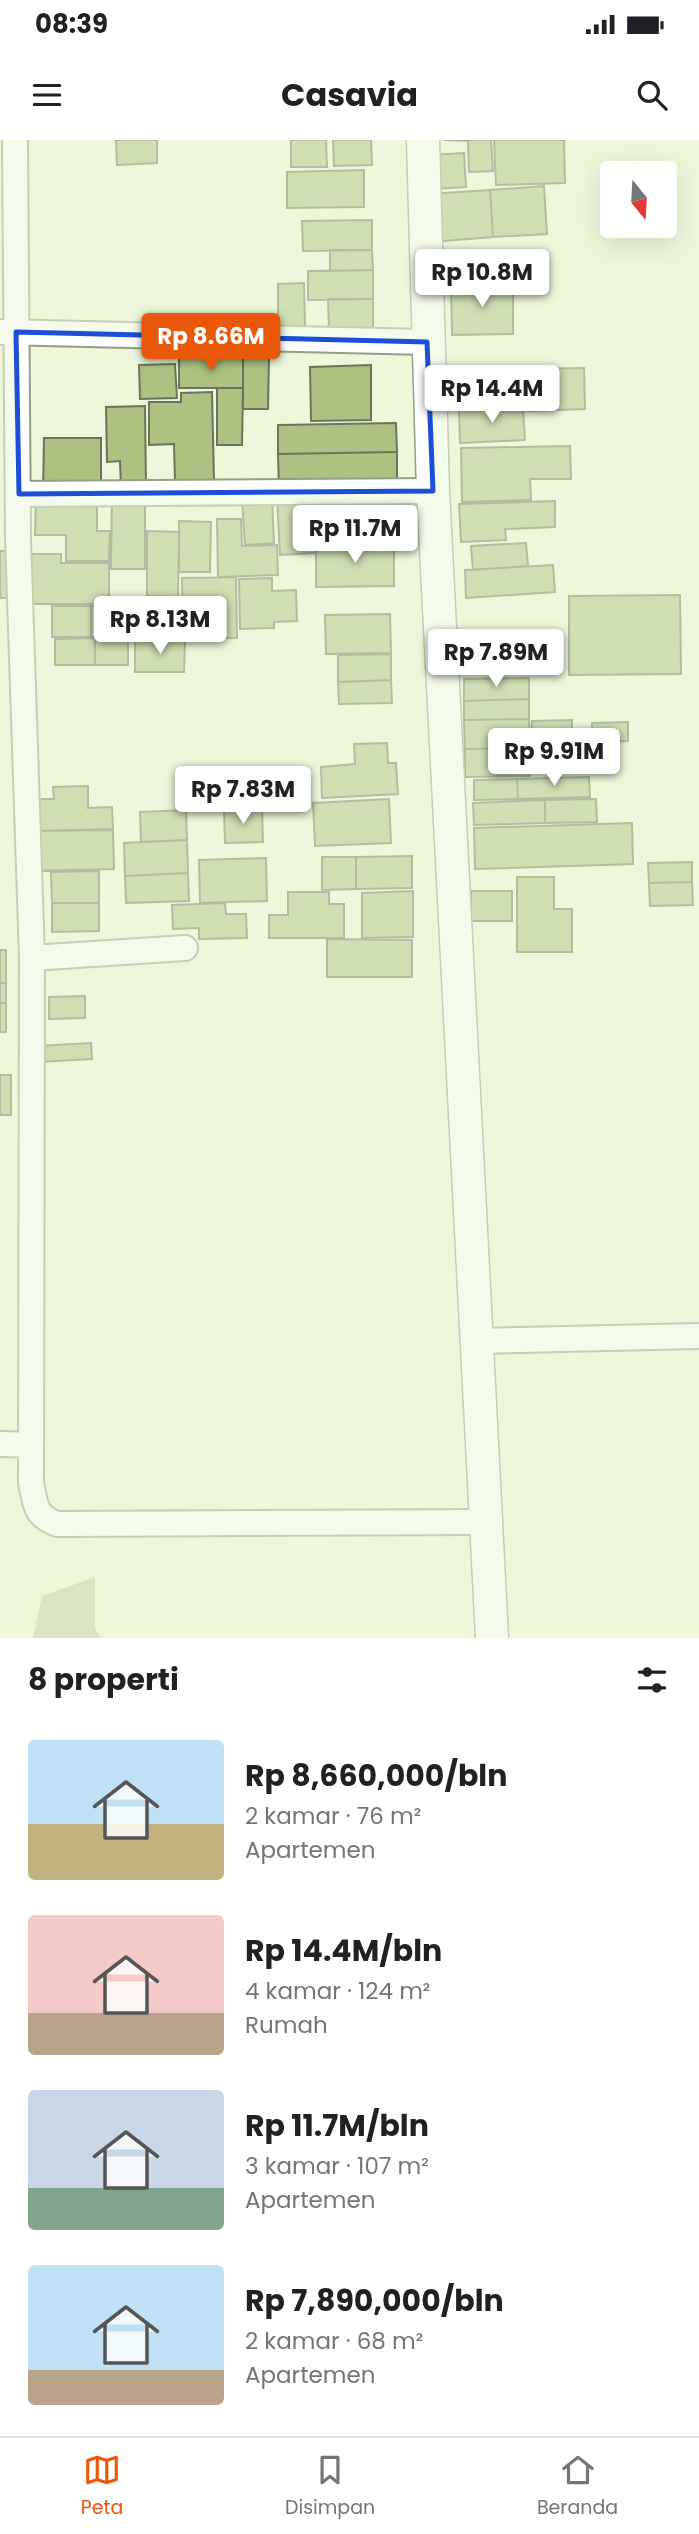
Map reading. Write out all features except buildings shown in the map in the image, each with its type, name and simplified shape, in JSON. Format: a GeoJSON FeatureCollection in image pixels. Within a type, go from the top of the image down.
{"type":"FeatureCollection","features":[{"type":"Feature","properties":{"kind":"main road"},"geometry":{"type":"LineString","coordinates":[[423,140],[433,492],[492,1638]]}},
{"type":"Feature","properties":{"kind":"street"},"geometry":{"type":"LineString","coordinates":[[15,140],[8,332],[19,494],[9,538],[32,958],[31,1483],[37,1511],[45,1519],[57,1524],[486,1522]]}},
{"type":"Feature","properties":{"kind":"street"},"geometry":{"type":"LineString","coordinates":[[8,332],[427,342]]}},
{"type":"Feature","properties":{"kind":"street"},"geometry":{"type":"LineString","coordinates":[[19,494],[433,492]]}},
{"type":"Feature","properties":{"kind":"street"},"geometry":{"type":"LineString","coordinates":[[32,958],[185,948]]}},
{"type":"Feature","properties":{"kind":"street"},"geometry":{"type":"LineString","coordinates":[[477,1341],[699,1336]]}},
{"type":"Feature","properties":{"kind":"street"},"geometry":{"type":"LineString","coordinates":[[0,1444],[31,1445]]}},
{"type":"Feature","properties":{"kind":"highlighted area"},"geometry":{"type":"Polygon","coordinates":[[[16,332],[427,342],[433,491],[19,494],[16,332]]]}},
{"type":"Feature","properties":{"kind":"green space"},"geometry":{"type":"Polygon","coordinates":[[[95,1577],[95,1628],[101,1638],[33,1638],[42,1596],[95,1577]]]}}]}
